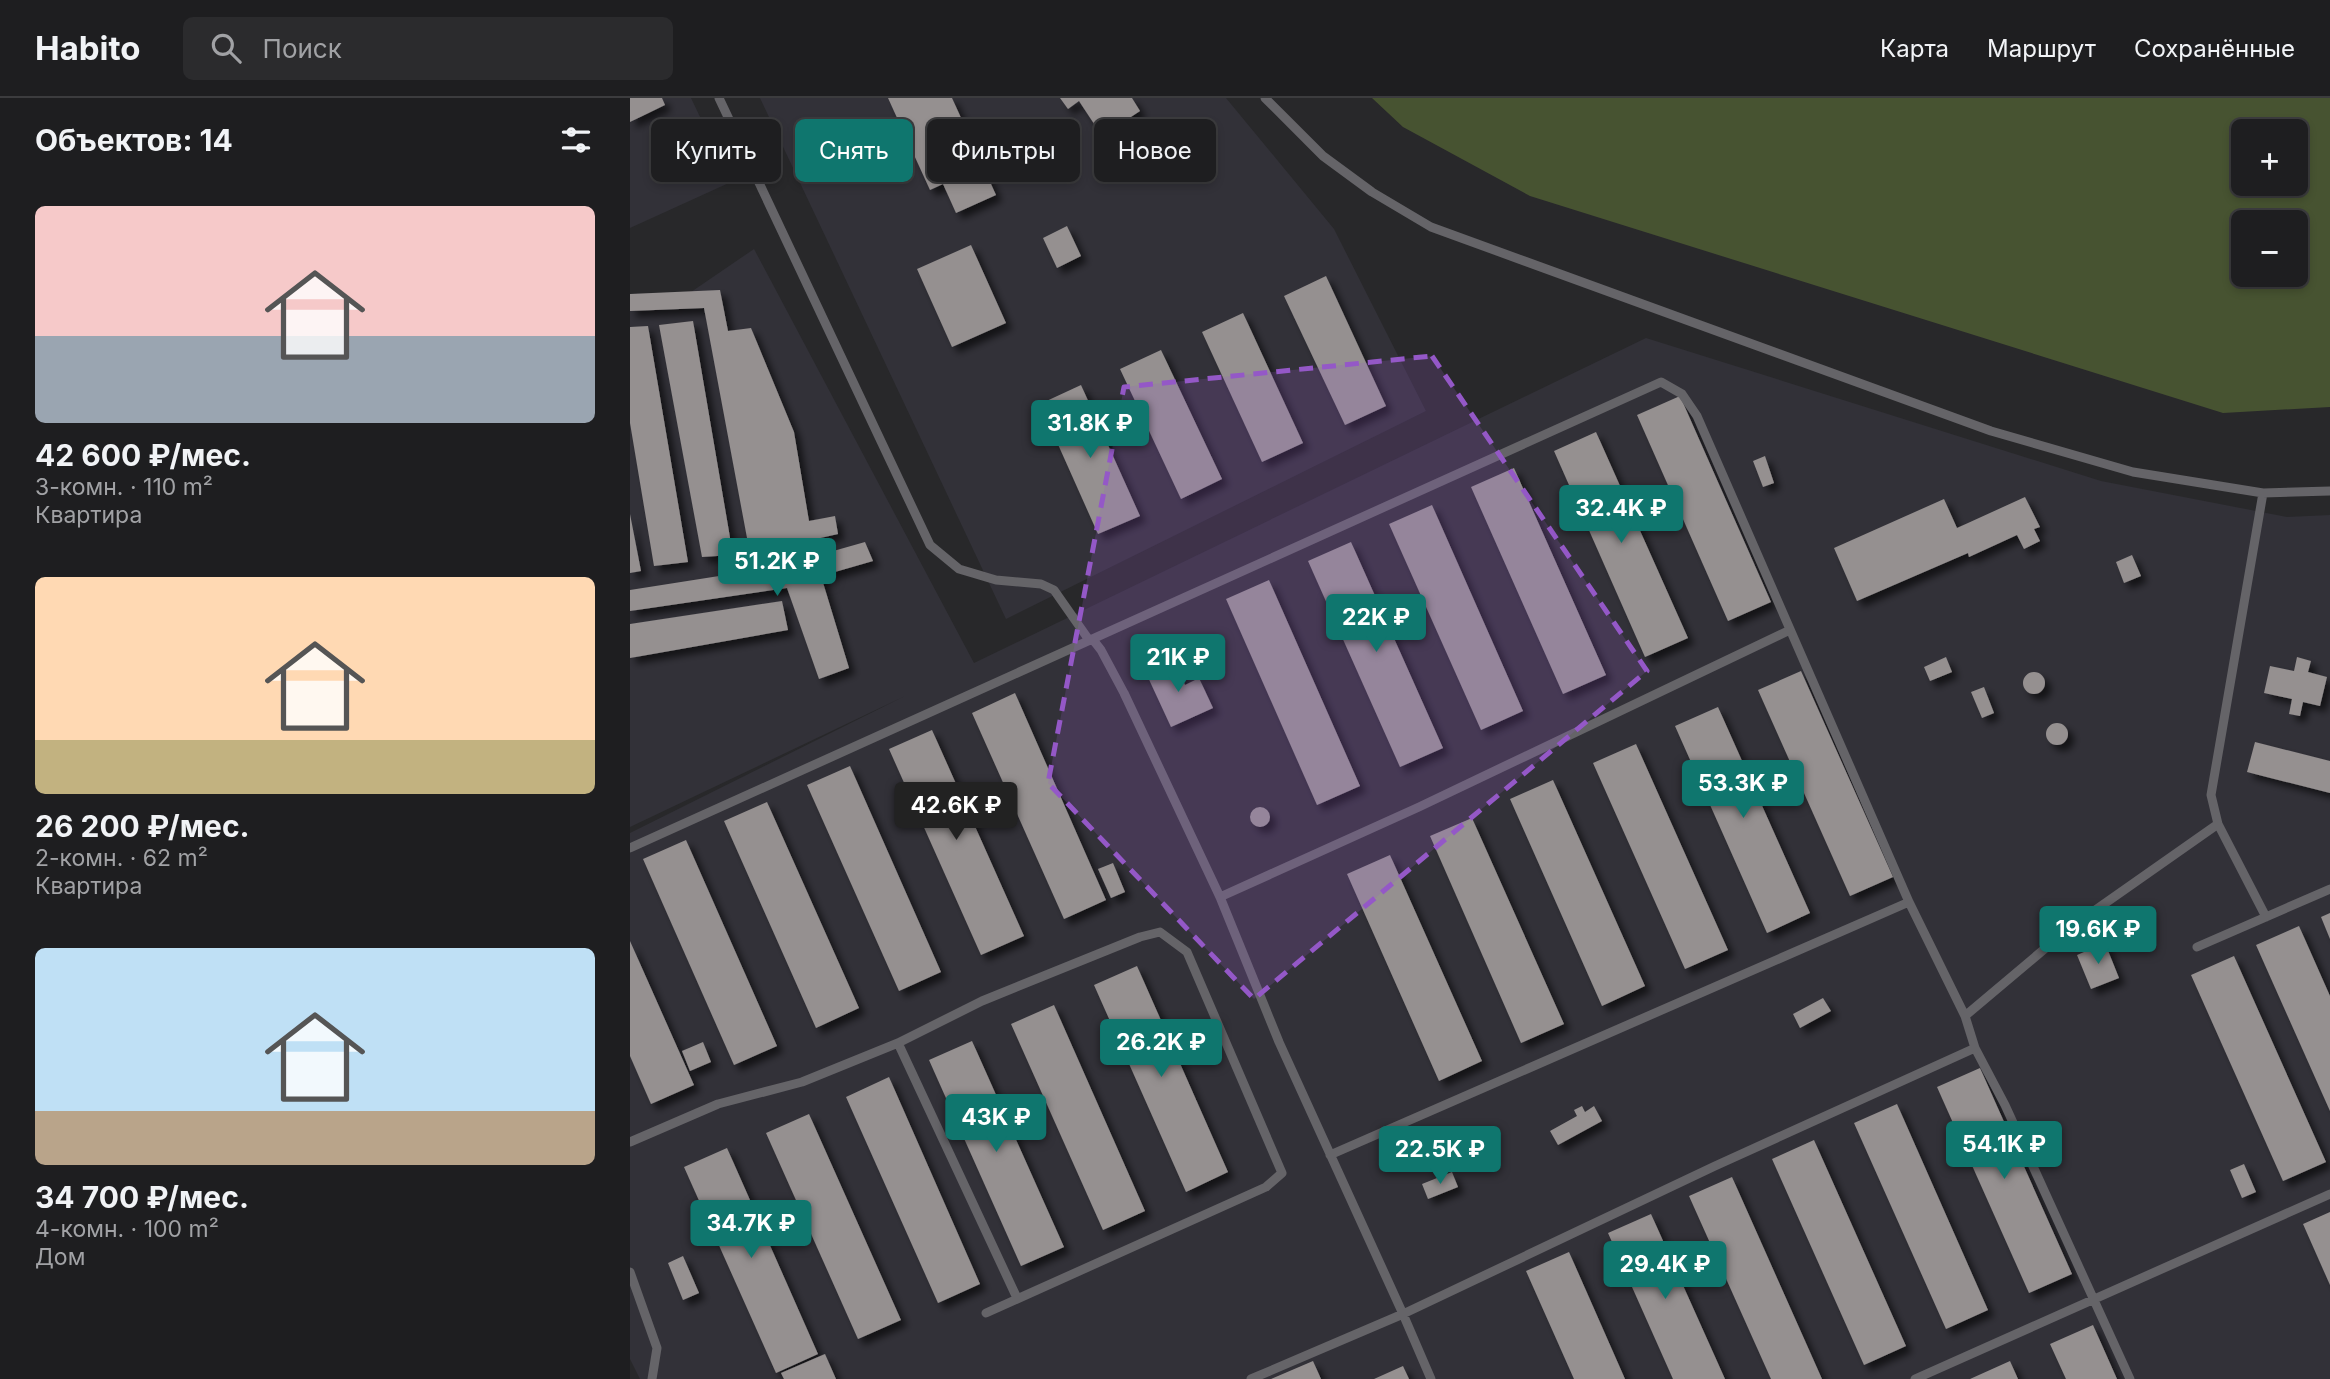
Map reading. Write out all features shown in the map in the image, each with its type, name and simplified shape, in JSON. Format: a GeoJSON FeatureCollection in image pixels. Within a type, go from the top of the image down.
{"type":"FeatureCollection","features":[{"type":"Feature","properties":{"kind":"lane"},"geometry":{"type":"LineString","coordinates":[[719,98],[930,545],[959,569],[996,580],[1041,584],[1054,590],[1089,640],[1094,641],[1101,650],[1220,897],[1279,1042],[1431,1379]]}},
{"type":"Feature","properties":{"kind":"lane"},"geometry":{"type":"LineString","coordinates":[[1265,98],[1323,156],[1372,192],[1431,227],[1992,431],[2133,472],[2263,493],[2330,491]]}},
{"type":"Feature","properties":{"kind":"lane"},"geometry":{"type":"LineString","coordinates":[[630,848],[1661,382],[1682,394],[1697,416],[1909,902],[1965,1016],[1975,1048],[2005,1105],[2130,1379]]}},
{"type":"Feature","properties":{"kind":"lane"},"geometry":{"type":"LineString","coordinates":[[2263,493],[2210,794],[2218,824],[2266,916]]}},
{"type":"Feature","properties":{"kind":"lane"},"geometry":{"type":"LineString","coordinates":[[1220,897],[1419,807],[1790,630]]}},
{"type":"Feature","properties":{"kind":"lane"},"geometry":{"type":"LineString","coordinates":[[1965,1016],[2067,930],[2218,824]]}},
{"type":"Feature","properties":{"kind":"lane"},"geometry":{"type":"LineString","coordinates":[[2197,947],[2330,889]]}},
{"type":"Feature","properties":{"kind":"lane"},"geometry":{"type":"LineString","coordinates":[[1330,1156],[1909,902]]}},
{"type":"Feature","properties":{"kind":"lane"},"geometry":{"type":"LineString","coordinates":[[630,1142],[718,1104],[802,1082],[898,1043],[982,1001],[1140,937],[1160,932],[1187,952],[1282,1173],[1266,1187],[986,1313]]}},
{"type":"Feature","properties":{"kind":"lane"},"geometry":{"type":"LineString","coordinates":[[898,1043],[1017,1298]]}},
{"type":"Feature","properties":{"kind":"lane"},"geometry":{"type":"LineString","coordinates":[[1251,1379],[1403,1314],[1715,1166],[1975,1048]]}},
{"type":"Feature","properties":{"kind":"lane"},"geometry":{"type":"LineString","coordinates":[[1915,1379],[2330,1194]]}},
{"type":"Feature","properties":{"kind":"lane"},"geometry":{"type":"LineString","coordinates":[[630,1272],[657,1348],[652,1379]]}},
{"type":"Feature","properties":{"kind":"highlighted area"},"geometry":{"type":"Polygon","coordinates":[[[1432,356],[1647,671],[1254,999],[1048,783],[1124,387],[1432,356]]]}},
{"type":"Feature","properties":{"kind":"shaded area"},"geometry":{"type":"Polygon","coordinates":[[[630,98],[691,98],[701,119],[651,119],[651,182],[731,182],[630,228],[630,98]]]}},
{"type":"Feature","properties":{"kind":"shaded area"},"geometry":{"type":"Polygon","coordinates":[[[760,98],[1226,98],[1334,229],[1426,411],[1006,619],[800,182],[913,182],[913,119],[795,119],[795,172],[781,142],[781,119],[770,119],[760,98]]]}},
{"type":"Feature","properties":{"kind":"shaded area"},"geometry":{"type":"Polygon","coordinates":[[[754,249],[974,663],[1646,338],[2101,481],[2287,517],[2330,515],[2330,1379],[640,1379],[630,1359],[630,833],[905,696],[630,827],[630,294],[691,292],[754,249]]]}},
{"type":"Feature","properties":{"kind":"green space"},"geometry":{"type":"Polygon","coordinates":[[[1372,98],[2330,98],[2330,407],[2223,413],[1530,196],[1403,127],[1372,98]]]}},
{"type":"Feature","properties":{"kind":"building"},"geometry":{"type":"Polygon","coordinates":[[[630,98],[662,98],[665,105],[630,122],[630,98]]]}},
{"type":"Feature","properties":{"kind":"building"},"geometry":{"type":"Polygon","coordinates":[[[888,98],[952,98],[962,119],[927,119],[927,182],[990,182],[996,195],[956,213],[943,184],[930,190],[913,153],[913,119],[898,119],[888,98]]]}},
{"type":"Feature","properties":{"kind":"building"},"geometry":{"type":"Polygon","coordinates":[[[1060,98],[1132,98],[1140,111],[1128,119],[1094,119],[1094,124],[1079,101],[1068,109],[1060,98]]]}},
{"type":"Feature","properties":{"kind":"building"},"geometry":{"type":"Polygon","coordinates":[[[1067,226],[1081,256],[1057,268],[1043,238],[1067,226]]]}},
{"type":"Feature","properties":{"kind":"building"},"geometry":{"type":"Polygon","coordinates":[[[971,245],[1006,323],[952,347],[917,269],[971,245]]]}},
{"type":"Feature","properties":{"kind":"building"},"geometry":{"type":"Polygon","coordinates":[[[1326,276],[1386,406],[1345,425],[1284,296],[1326,276]]]}},
{"type":"Feature","properties":{"kind":"building"},"geometry":{"type":"Polygon","coordinates":[[[720,290],[728,331],[751,328],[794,432],[809,521],[835,516],[838,534],[750,554],[704,308],[630,311],[630,294],[720,290]]]}},
{"type":"Feature","properties":{"kind":"building"},"geometry":{"type":"Polygon","coordinates":[[[1243,313],[1303,443],[1262,462],[1202,332],[1243,313]]]}},
{"type":"Feature","properties":{"kind":"building"},"geometry":{"type":"Polygon","coordinates":[[[693,321],[733,555],[702,557],[659,325],[693,321]]]}},
{"type":"Feature","properties":{"kind":"building"},"geometry":{"type":"Polygon","coordinates":[[[648,326],[688,562],[654,566],[630,423],[630,327],[648,326]]]}},
{"type":"Feature","properties":{"kind":"building"},"geometry":{"type":"Polygon","coordinates":[[[1161,350],[1222,479],[1181,499],[1120,369],[1161,350]]]}},
{"type":"Feature","properties":{"kind":"building"},"geometry":{"type":"Polygon","coordinates":[[[1081,385],[1140,516],[1098,534],[1040,404],[1081,385]]]}},
{"type":"Feature","properties":{"kind":"building"},"geometry":{"type":"Polygon","coordinates":[[[1680,396],[1771,602],[1728,621],[1637,415],[1680,396]]]}},
{"type":"Feature","properties":{"kind":"building"},"geometry":{"type":"Polygon","coordinates":[[[1596,432],[1688,638],[1645,657],[1554,451],[1596,432]]]}},
{"type":"Feature","properties":{"kind":"building"},"geometry":{"type":"Polygon","coordinates":[[[1765,456],[1774,483],[1763,487],[1753,461],[1765,456]]]}},
{"type":"Feature","properties":{"kind":"building"},"geometry":{"type":"Polygon","coordinates":[[[1514,468],[1606,675],[1563,694],[1471,487],[1514,468]]]}},
{"type":"Feature","properties":{"kind":"building"},"geometry":{"type":"Polygon","coordinates":[[[2025,497],[2040,527],[2034,529],[2040,541],[2024,549],[2017,535],[1857,601],[1834,548],[1944,499],[1957,528],[2025,497]]]}},
{"type":"Feature","properties":{"kind":"building"},"geometry":{"type":"Polygon","coordinates":[[[1432,505],[1523,711],[1481,730],[1389,524],[1432,505]]]}},
{"type":"Feature","properties":{"kind":"building"},"geometry":{"type":"Polygon","coordinates":[[[630,514],[641,571],[630,573],[630,514]]]}},
{"type":"Feature","properties":{"kind":"building"},"geometry":{"type":"Polygon","coordinates":[[[865,542],[873,561],[821,576],[849,668],[819,679],[787,588],[630,611],[630,590],[777,567],[865,542]]]}},
{"type":"Feature","properties":{"kind":"building"},"geometry":{"type":"Polygon","coordinates":[[[1351,542],[1443,748],[1400,767],[1308,561],[1351,542]]]}},
{"type":"Feature","properties":{"kind":"building"},"geometry":{"type":"Polygon","coordinates":[[[2132,555],[2141,576],[2124,583],[2116,562],[2132,555]]]}},
{"type":"Feature","properties":{"kind":"building"},"geometry":{"type":"Polygon","coordinates":[[[1269,580],[1360,786],[1317,805],[1226,599],[1269,580]]]}},
{"type":"Feature","properties":{"kind":"building"},"geometry":{"type":"Polygon","coordinates":[[[782,601],[788,630],[630,658],[630,624],[782,601]]]}},
{"type":"Feature","properties":{"kind":"building"},"geometry":{"type":"Polygon","coordinates":[[[1946,657],[1952,672],[1930,681],[1924,667],[1946,657]]]}},
{"type":"Feature","properties":{"kind":"building"},"geometry":{"type":"Polygon","coordinates":[[[2297,657],[2311,661],[2308,672],[2327,677],[2320,706],[2303,702],[2300,716],[2289,714],[2292,699],[2264,693],[2270,666],[2294,671],[2297,657]]]}},
{"type":"Feature","properties":{"kind":"building"},"geometry":{"type":"Polygon","coordinates":[[[1174,661],[1185,685],[1199,678],[1213,708],[1171,727],[1146,673],[1174,661]]]}},
{"type":"Feature","properties":{"kind":"building"},"geometry":{"type":"Polygon","coordinates":[[[1801,671],[1893,877],[1850,896],[1758,690],[1801,671]]]}},
{"type":"Feature","properties":{"kind":"building"},"geometry":{"type":"Polygon","coordinates":[[[2034,672],[2042,675],[2045,683],[2042,691],[2034,694],[2026,691],[2023,683],[2026,675],[2034,672]]]}},
{"type":"Feature","properties":{"kind":"building"},"geometry":{"type":"Polygon","coordinates":[[[1984,687],[1994,713],[1982,718],[1971,692],[1984,687]]]}},
{"type":"Feature","properties":{"kind":"building"},"geometry":{"type":"Polygon","coordinates":[[[1015,693],[1106,900],[1064,919],[972,713],[1015,693]]]}},
{"type":"Feature","properties":{"kind":"building"},"geometry":{"type":"Polygon","coordinates":[[[1718,707],[1810,913],[1767,933],[1675,726],[1718,707]]]}},
{"type":"Feature","properties":{"kind":"building"},"geometry":{"type":"Polygon","coordinates":[[[2057,723],[2065,726],[2068,734],[2065,742],[2057,745],[2049,742],[2046,734],[2049,726],[2057,723]]]}},
{"type":"Feature","properties":{"kind":"building"},"geometry":{"type":"Polygon","coordinates":[[[932,730],[1024,936],[981,955],[889,749],[932,730]]]}},
{"type":"Feature","properties":{"kind":"building"},"geometry":{"type":"Polygon","coordinates":[[[2255,742],[2330,761],[2330,793],[2247,772],[2255,742]]]}},
{"type":"Feature","properties":{"kind":"building"},"geometry":{"type":"Polygon","coordinates":[[[1636,744],[1728,950],[1685,969],[1593,763],[1636,744]]]}},
{"type":"Feature","properties":{"kind":"building"},"geometry":{"type":"Polygon","coordinates":[[[850,766],[941,972],[899,991],[807,785],[850,766]]]}},
{"type":"Feature","properties":{"kind":"building"},"geometry":{"type":"Polygon","coordinates":[[[1553,780],[1645,986],[1602,1006],[1510,799],[1553,780]]]}},
{"type":"Feature","properties":{"kind":"building"},"geometry":{"type":"Polygon","coordinates":[[[767,802],[859,1008],[816,1028],[724,821],[767,802]]]}},
{"type":"Feature","properties":{"kind":"building"},"geometry":{"type":"Polygon","coordinates":[[[1260,807],[1267,810],[1270,817],[1267,824],[1260,827],[1253,824],[1250,817],[1253,810],[1260,807]]]}},
{"type":"Feature","properties":{"kind":"building"},"geometry":{"type":"Polygon","coordinates":[[[1472,818],[1564,1024],[1521,1043],[1430,836],[1472,818]]]}},
{"type":"Feature","properties":{"kind":"building"},"geometry":{"type":"Polygon","coordinates":[[[686,840],[777,1046],[734,1065],[643,859],[686,840]]]}},
{"type":"Feature","properties":{"kind":"building"},"geometry":{"type":"Polygon","coordinates":[[[1390,855],[1482,1061],[1439,1081],[1347,874],[1390,855]]]}},
{"type":"Feature","properties":{"kind":"building"},"geometry":{"type":"Polygon","coordinates":[[[1113,863],[1125,892],[1111,898],[1098,869],[1113,863]]]}},
{"type":"Feature","properties":{"kind":"building"},"geometry":{"type":"Polygon","coordinates":[[[2330,913],[2330,939],[2321,917],[2330,913]]]}},
{"type":"Feature","properties":{"kind":"building"},"geometry":{"type":"Polygon","coordinates":[[[2299,926],[2330,996],[2330,1111],[2256,945],[2299,926]]]}},
{"type":"Feature","properties":{"kind":"building"},"geometry":{"type":"Polygon","coordinates":[[[630,941],[694,1085],[651,1104],[630,1056],[630,941]]]}},
{"type":"Feature","properties":{"kind":"building"},"geometry":{"type":"Polygon","coordinates":[[[2105,943],[2119,978],[2091,989],[2077,955],[2105,943]]]}},
{"type":"Feature","properties":{"kind":"building"},"geometry":{"type":"Polygon","coordinates":[[[2234,956],[2326,1162],[2283,1181],[2191,975],[2234,956]]]}},
{"type":"Feature","properties":{"kind":"building"},"geometry":{"type":"Polygon","coordinates":[[[1137,966],[1228,1172],[1186,1192],[1094,985],[1137,966]]]}},
{"type":"Feature","properties":{"kind":"building"},"geometry":{"type":"Polygon","coordinates":[[[1823,998],[1831,1011],[1800,1028],[1793,1014],[1823,998]]]}},
{"type":"Feature","properties":{"kind":"building"},"geometry":{"type":"Polygon","coordinates":[[[1054,1005],[1145,1211],[1103,1230],[1011,1024],[1054,1005]]]}},
{"type":"Feature","properties":{"kind":"building"},"geometry":{"type":"Polygon","coordinates":[[[972,1041],[1064,1247],[1021,1266],[929,1060],[972,1041]]]}},
{"type":"Feature","properties":{"kind":"building"},"geometry":{"type":"Polygon","coordinates":[[[703,1042],[711,1062],[690,1071],[682,1051],[703,1042]]]}},
{"type":"Feature","properties":{"kind":"building"},"geometry":{"type":"Polygon","coordinates":[[[1980,1068],[2072,1274],[2029,1293],[1937,1087],[1980,1068]]]}},
{"type":"Feature","properties":{"kind":"building"},"geometry":{"type":"Polygon","coordinates":[[[889,1077],[980,1284],[938,1303],[846,1097],[889,1077]]]}},
{"type":"Feature","properties":{"kind":"building"},"geometry":{"type":"Polygon","coordinates":[[[1897,1104],[1988,1310],[1946,1329],[1854,1123],[1897,1104]]]}},
{"type":"Feature","properties":{"kind":"building"},"geometry":{"type":"Polygon","coordinates":[[[1582,1106],[1585,1112],[1594,1106],[1602,1121],[1558,1145],[1550,1131],[1577,1116],[1574,1110],[1582,1106]]]}},
{"type":"Feature","properties":{"kind":"building"},"geometry":{"type":"Polygon","coordinates":[[[809,1114],[901,1320],[858,1339],[766,1133],[809,1114]]]}},
{"type":"Feature","properties":{"kind":"building"},"geometry":{"type":"Polygon","coordinates":[[[1814,1140],[1906,1346],[1864,1365],[1772,1159],[1814,1140]]]}},
{"type":"Feature","properties":{"kind":"building"},"geometry":{"type":"Polygon","coordinates":[[[727,1148],[818,1354],[776,1373],[684,1167],[727,1148]]]}},
{"type":"Feature","properties":{"kind":"building"},"geometry":{"type":"Polygon","coordinates":[[[2244,1164],[2256,1192],[2242,1198],[2230,1170],[2244,1164]]]}},
{"type":"Feature","properties":{"kind":"building"},"geometry":{"type":"Polygon","coordinates":[[[1452,1172],[1458,1187],[1428,1199],[1422,1184],[1452,1172]]]}},
{"type":"Feature","properties":{"kind":"building"},"geometry":{"type":"Polygon","coordinates":[[[1732,1177],[1822,1379],[1771,1379],[1689,1196],[1732,1177]]]}},
{"type":"Feature","properties":{"kind":"building"},"geometry":{"type":"Polygon","coordinates":[[[2330,1212],[2330,1285],[2303,1224],[2330,1212]]]}},
{"type":"Feature","properties":{"kind":"building"},"geometry":{"type":"Polygon","coordinates":[[[1651,1214],[1725,1379],[1673,1379],[1608,1233],[1651,1214]]]}},
{"type":"Feature","properties":{"kind":"building"},"geometry":{"type":"Polygon","coordinates":[[[1569,1252],[1625,1379],[1574,1379],[1526,1271],[1569,1252]]]}},
{"type":"Feature","properties":{"kind":"building"},"geometry":{"type":"Polygon","coordinates":[[[683,1256],[699,1293],[683,1300],[668,1263],[683,1256]]]}},
{"type":"Feature","properties":{"kind":"building"},"geometry":{"type":"Polygon","coordinates":[[[2093,1325],[2117,1379],[2066,1379],[2050,1344],[2093,1325]]]}},
{"type":"Feature","properties":{"kind":"building"},"geometry":{"type":"Polygon","coordinates":[[[825,1354],[836,1379],[784,1379],[781,1373],[825,1354]]]}},
{"type":"Feature","properties":{"kind":"building"},"geometry":{"type":"Polygon","coordinates":[[[1313,1361],[1321,1379],[1271,1379],[1313,1361]]]}},
{"type":"Feature","properties":{"kind":"building"},"geometry":{"type":"Polygon","coordinates":[[[2010,1361],[2018,1379],[1970,1379],[2010,1361]]]}},
{"type":"Feature","properties":{"kind":"building"},"geometry":{"type":"Polygon","coordinates":[[[1403,1366],[1409,1379],[1374,1379],[1403,1366]]]}}]}
